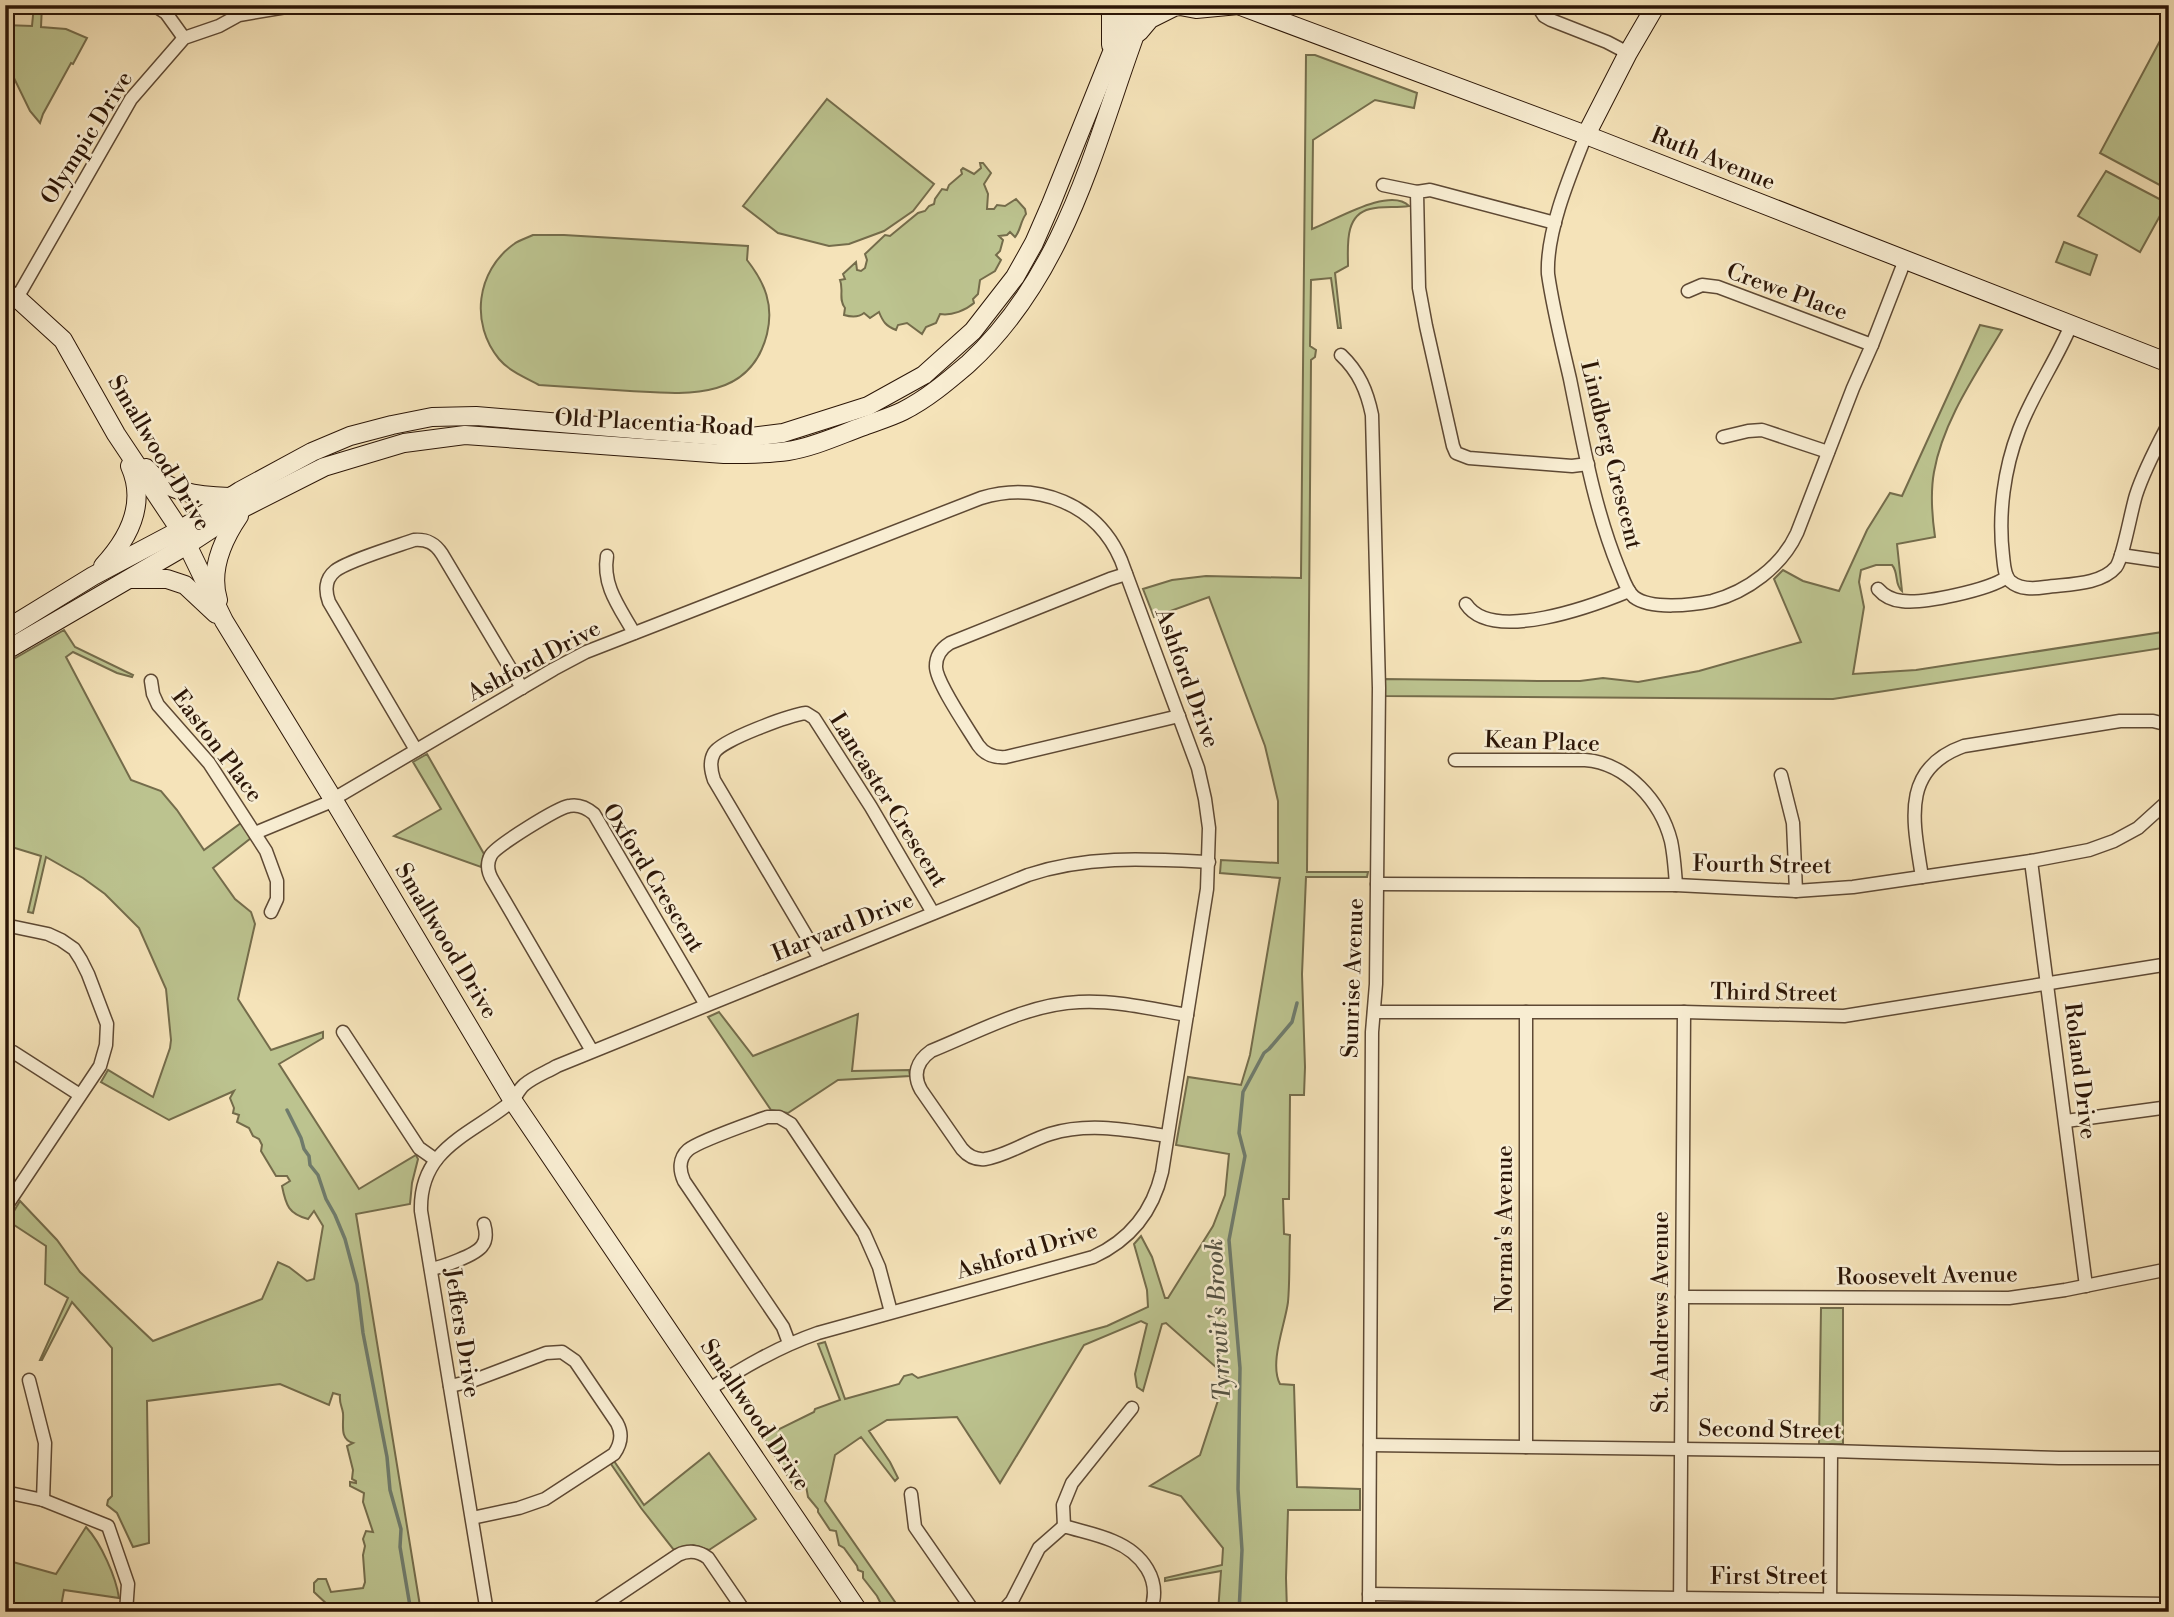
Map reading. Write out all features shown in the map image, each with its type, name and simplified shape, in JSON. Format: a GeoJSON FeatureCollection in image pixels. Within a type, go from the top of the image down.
{"type":"FeatureCollection","features":[{"type":"Feature","properties":{"kind":"main road"},"geometry":{"type":"LineString","coordinates":[[1108,5],[1111,14],[1111,52]]}},
{"type":"Feature","properties":{"kind":"main road","name":"Old Placentia Road"},"geometry":{"type":"LineString","coordinates":[[5,651],[127,580],[184,538],[312,452],[350,436],[432,417],[476,416],[743,438],[783,433],[868,407],[924,375],[973,331],[1015,277],[1051,204],[1131,5]]}},
{"type":"Feature","properties":{"kind":"main road","name":"Old Placentia Road"},"geometry":{"type":"LineString","coordinates":[[243,499],[324,467],[404,443],[465,435],[755,454],[789,451],[817,444],[903,411],[930,395],[990,343],[1016,312],[1040,275],[1076,203],[1146,5]]}},
{"type":"Feature","properties":{"kind":"main road"},"geometry":{"type":"LineString","coordinates":[[1131,43],[1145,23],[1168,10],[1181,6],[1196,9],[1238,5]]}},
{"type":"Feature","properties":{"kind":"main road","name":"Ruth Avenue"},"geometry":{"type":"LineString","coordinates":[[1238,5],[1586,135],[2169,363]]}},
{"type":"Feature","properties":{"kind":"main road"},"geometry":{"type":"LineString","coordinates":[[1586,135],[1656,5]]}},
{"type":"Feature","properties":{"kind":"main road","name":"Smallwood Drive"},"geometry":{"type":"LineString","coordinates":[[11,295],[63,340],[116,434],[184,538],[224,621],[513,1101],[859,1612]]}},
{"type":"Feature","properties":{"kind":"main road"},"geometry":{"type":"LineString","coordinates":[[116,434],[153,476],[170,488],[205,496],[243,499],[219,548],[215,590],[224,621]]}},
{"type":"Feature","properties":{"kind":"main road"},"geometry":{"type":"LineString","coordinates":[[93,576],[126,538],[135,516],[138,495],[135,477],[116,434]]}},
{"type":"Feature","properties":{"kind":"main road","name":"Old Placentia Road"},"geometry":{"type":"LineString","coordinates":[[5,630],[93,576],[184,538]]}},
{"type":"Feature","properties":{"kind":"main road"},"geometry":{"type":"LineString","coordinates":[[127,580],[167,579],[185,585],[224,621]]}},
{"type":"Feature","properties":{"kind":"street"},"geometry":{"type":"LineString","coordinates":[[154,5],[166,13],[184,38],[219,26],[239,15],[298,5]]}},
{"type":"Feature","properties":{"kind":"street"},"geometry":{"type":"LineString","coordinates":[[1537,5],[1550,20],[1628,53]]}},
{"type":"Feature","properties":{"kind":"street","name":"Olympic Drive"},"geometry":{"type":"LineString","coordinates":[[11,295],[131,99],[184,38]]}},
{"type":"Feature","properties":{"kind":"street","name":"Lindberg Crescent"},"geometry":{"type":"LineString","coordinates":[[1586,135],[1549,243],[1548,275],[1604,529],[1629,591]]}},
{"type":"Feature","properties":{"kind":"street"},"geometry":{"type":"LineString","coordinates":[[1383,185],[1417,192],[1430,190],[1555,223]]}},
{"type":"Feature","properties":{"kind":"street"},"geometry":{"type":"LineString","coordinates":[[1417,192],[1420,296],[1454,449],[1460,456],[1469,458],[1572,466],[1588,464]]}},
{"type":"Feature","properties":{"kind":"street"},"geometry":{"type":"LineString","coordinates":[[1466,604],[1474,613],[1486,619],[1524,620],[1563,615],[1629,591],[1648,603],[1678,605],[1722,598],[1752,583],[1771,568],[1794,540],[1905,260]]}},
{"type":"Feature","properties":{"kind":"street","name":"Crewe Place"},"geometry":{"type":"LineString","coordinates":[[1688,290],[1702,285],[1718,287],[1872,345]]}},
{"type":"Feature","properties":{"kind":"street"},"geometry":{"type":"LineString","coordinates":[[2071,325],[2027,412],[2011,457],[2001,524],[2007,577],[2019,586],[2031,589],[2084,581],[2111,572],[2119,562],[2140,483],[2169,423]]}},
{"type":"Feature","properties":{"kind":"street","name":"Sunrise Avenue"},"geometry":{"type":"LineString","coordinates":[[1342,355],[1356,371],[1366,391],[1373,427],[1379,688],[1376,984],[1371,1032],[1369,1612]]}},
{"type":"Feature","properties":{"kind":"street"},"geometry":{"type":"LineString","coordinates":[[1723,437],[1762,430],[1828,452]]}},
{"type":"Feature","properties":{"kind":"street","name":"Ashford Drive"},"geometry":{"type":"LineString","coordinates":[[333,799],[586,652],[971,501],[1018,491],[1057,498],[1082,511],[1102,529],[1113,544],[1198,768],[1209,828],[1207,889],[1160,1181],[1149,1208],[1131,1232],[1108,1250],[1086,1259],[789,1343],[708,1390]]}},
{"type":"Feature","properties":{"kind":"street"},"geometry":{"type":"LineString","coordinates":[[416,750],[329,602],[327,586],[338,569],[414,540],[435,545],[522,688]]}},
{"type":"Feature","properties":{"kind":"street"},"geometry":{"type":"LineString","coordinates":[[2121,555],[2169,562]]}},
{"type":"Feature","properties":{"kind":"street"},"geometry":{"type":"LineString","coordinates":[[607,556],[607,583],[634,633]]}},
{"type":"Feature","properties":{"kind":"street"},"geometry":{"type":"LineString","coordinates":[[1126,574],[946,645],[936,663],[938,677],[978,745],[985,753],[995,757],[1006,757],[1179,716]]}},
{"type":"Feature","properties":{"kind":"street"},"geometry":{"type":"LineString","coordinates":[[1878,589],[1887,597],[1906,602],[1964,592],[1992,585],[2007,577]]}},
{"type":"Feature","properties":{"kind":"street","name":"Easton Place"},"geometry":{"type":"LineString","coordinates":[[151,681],[158,705],[203,755],[270,858],[277,881],[277,899],[271,912]]}},
{"type":"Feature","properties":{"kind":"street","name":"Lancaster Crescent"},"geometry":{"type":"LineString","coordinates":[[820,959],[710,770],[714,753],[719,747],[751,732],[799,714],[806,713],[814,718],[871,807],[933,913]]}},
{"type":"Feature","properties":{"kind":"street"},"geometry":{"type":"LineString","coordinates":[[1922,877],[1913,818],[1914,801],[1928,770],[1943,755],[1964,746],[2120,721],[2153,721],[2169,725]]}},
{"type":"Feature","properties":{"kind":"street","name":"Kean Place"},"geometry":{"type":"LineString","coordinates":[[1455,760],[1585,760],[1614,767],[1642,790],[1660,814],[1671,843],[1676,885]]}},
{"type":"Feature","properties":{"kind":"street"},"geometry":{"type":"LineString","coordinates":[[1781,775],[1793,823],[1796,891]]}},
{"type":"Feature","properties":{"kind":"street","name":"Easton Place"},"geometry":{"type":"LineString","coordinates":[[255,832],[333,799]]}},
{"type":"Feature","properties":{"kind":"street","name":"Fourth Street"},"geometry":{"type":"LineString","coordinates":[[1377,884],[1676,885],[1796,891],[1853,887],[2089,850],[2138,828],[2169,800]]}},
{"type":"Feature","properties":{"kind":"street","name":"Oxford Crescent"},"geometry":{"type":"LineString","coordinates":[[592,1051],[492,881],[488,869],[490,856],[499,846],[564,808],[578,806],[587,808],[594,814],[706,1004]]}},
{"type":"Feature","properties":{"kind":"street","name":"Harvard Drive"},"geometry":{"type":"LineString","coordinates":[[513,1101],[523,1085],[557,1066],[1028,875],[1058,866],[1115,859],[1209,862]]}},
{"type":"Feature","properties":{"kind":"street","name":"Roland Drive"},"geometry":{"type":"LineString","coordinates":[[2031,861],[2086,1286]]}},
{"type":"Feature","properties":{"kind":"street"},"geometry":{"type":"LineString","coordinates":[[5,925],[48,934],[74,949],[88,974],[107,1024],[106,1045],[100,1066],[5,1208]]}},
{"type":"Feature","properties":{"kind":"street","name":"Third Street"},"geometry":{"type":"LineString","coordinates":[[1374,1012],[1684,1012],[1844,1017],[2169,964]]}},
{"type":"Feature","properties":{"kind":"street"},"geometry":{"type":"LineString","coordinates":[[1167,1136],[1114,1128],[1082,1128],[1049,1134],[990,1158],[976,1159],[962,1149],[918,1084],[916,1073],[920,1061],[931,1051],[1021,1014],[1047,1007],[1077,1002],[1100,1002],[1187,1015]]}},
{"type":"Feature","properties":{"kind":"street","name":"Norma's Avenue"},"geometry":{"type":"LineString","coordinates":[[1526,1012],[1526,1447]]}},
{"type":"Feature","properties":{"kind":"street","name":"St. Andrews Avenue"},"geometry":{"type":"LineString","coordinates":[[1680,1612],[1684,1012]]}},
{"type":"Feature","properties":{"kind":"street"},"geometry":{"type":"LineString","coordinates":[[343,1032],[419,1148],[436,1160]]}},
{"type":"Feature","properties":{"kind":"street"},"geometry":{"type":"LineString","coordinates":[[5,1050],[13,1052],[80,1095]]}},
{"type":"Feature","properties":{"kind":"street","name":"Jeffers Drive"},"geometry":{"type":"LineString","coordinates":[[487,1612],[421,1211],[426,1179],[436,1160],[454,1141],[513,1101]]}},
{"type":"Feature","properties":{"kind":"street"},"geometry":{"type":"LineString","coordinates":[[2066,1121],[2169,1107]]}},
{"type":"Feature","properties":{"kind":"street"},"geometry":{"type":"LineString","coordinates":[[789,1343],[783,1327],[684,1181],[680,1171],[681,1161],[690,1148],[766,1117],[779,1117],[791,1124],[860,1225],[876,1257],[891,1312]]}},
{"type":"Feature","properties":{"kind":"street"},"geometry":{"type":"LineString","coordinates":[[431,1269],[479,1250],[485,1238],[484,1224]]}},
{"type":"Feature","properties":{"kind":"street","name":"Roosevelt Avenue"},"geometry":{"type":"LineString","coordinates":[[1682,1297],[1997,1298],[2086,1286],[2169,1269]]}},
{"type":"Feature","properties":{"kind":"street"},"geometry":{"type":"LineString","coordinates":[[450,1386],[472,1381],[546,1353],[562,1352],[575,1361],[621,1432],[620,1444],[614,1454],[554,1494],[519,1508],[472,1518]]}},
{"type":"Feature","properties":{"kind":"street"},"geometry":{"type":"LineString","coordinates":[[29,1380],[45,1443],[43,1500]]}},
{"type":"Feature","properties":{"kind":"street"},"geometry":{"type":"LineString","coordinates":[[1064,1526],[1063,1509],[1069,1488],[1132,1408]]}},
{"type":"Feature","properties":{"kind":"street","name":"Second Street"},"geometry":{"type":"LineString","coordinates":[[1370,1445],[2169,1458]]}},
{"type":"Feature","properties":{"kind":"street"},"geometry":{"type":"LineString","coordinates":[[1830,1605],[1831,1451]]}},
{"type":"Feature","properties":{"kind":"street"},"geometry":{"type":"LineString","coordinates":[[5,1492],[43,1500],[108,1526],[128,1584],[126,1612]]}},
{"type":"Feature","properties":{"kind":"street"},"geometry":{"type":"LineString","coordinates":[[911,1494],[915,1527],[974,1612]]}},
{"type":"Feature","properties":{"kind":"street"},"geometry":{"type":"LineString","coordinates":[[1002,1612],[1012,1601],[1039,1548],[1064,1526]]}},
{"type":"Feature","properties":{"kind":"street"},"geometry":{"type":"LineString","coordinates":[[1064,1526],[1114,1541],[1140,1558],[1154,1584],[1154,1603],[1150,1612]]}},
{"type":"Feature","properties":{"kind":"street"},"geometry":{"type":"LineString","coordinates":[[593,1612],[678,1555],[694,1552],[705,1555],[711,1562],[745,1612]]}},
{"type":"Feature","properties":{"kind":"street","name":"First Street"},"geometry":{"type":"LineString","coordinates":[[1369,1594],[1680,1598],[1830,1605],[2169,1604]]}},
{"type":"Feature","properties":{"kind":"green space"},"geometry":{"type":"Polygon","coordinates":[[[34,5],[42,5],[41,27],[66,29],[87,38],[40,123],[30,111],[12,74],[5,76],[5,65],[8,64],[5,59],[5,25],[32,26],[34,5]]]}},
{"type":"Feature","properties":{"kind":"green space"},"geometry":{"type":"Polygon","coordinates":[[[2169,24],[2169,190],[2100,153],[2169,24]]]}},
{"type":"Feature","properties":{"kind":"green space"},"geometry":{"type":"Polygon","coordinates":[[[1306,55],[1315,55],[1417,93],[1414,108],[1375,100],[1313,140],[1312,229],[1376,202],[1400,201],[1409,206],[1370,209],[1362,212],[1352,225],[1348,241],[1348,266],[1335,273],[1341,328],[1338,328],[1331,278],[1311,280],[1310,346],[1316,350],[1315,357],[1311,360],[1307,872],[1368,872],[1367,877],[1306,877],[1302,974],[1304,1095],[1290,1095],[1289,1199],[1283,1199],[1284,1234],[1290,1235],[1289,1294],[1276,1366],[1280,1384],[1294,1385],[1297,1487],[1360,1489],[1360,1510],[1288,1510],[1287,1612],[1218,1612],[1221,1571],[1165,1581],[1165,1578],[1222,1565],[1223,1548],[1181,1496],[1150,1486],[1200,1455],[1226,1376],[1166,1323],[1162,1324],[1143,1391],[1137,1387],[1135,1374],[1147,1324],[1141,1321],[1084,1345],[1000,1483],[957,1417],[887,1420],[869,1431],[890,1462],[898,1478],[895,1481],[861,1437],[835,1455],[825,1501],[902,1612],[885,1612],[863,1578],[863,1572],[858,1570],[844,1548],[839,1545],[836,1531],[830,1530],[808,1497],[805,1480],[794,1486],[763,1437],[814,1412],[815,1409],[840,1400],[818,1344],[825,1342],[845,1399],[899,1384],[904,1376],[912,1374],[918,1378],[1107,1326],[1148,1307],[1147,1290],[1134,1244],[1141,1236],[1152,1257],[1165,1298],[1168,1298],[1213,1226],[1225,1195],[1229,1154],[1176,1145],[1188,1077],[1241,1085],[1250,1055],[1280,878],[1220,873],[1221,860],[1278,863],[1278,801],[1265,746],[1209,597],[1154,617],[1143,589],[1172,580],[1206,576],[1301,578],[1306,55]]]}},
{"type":"Feature","properties":{"kind":"green space"},"geometry":{"type":"Polygon","coordinates":[[[827,99],[934,184],[913,211],[884,231],[849,244],[829,246],[778,233],[743,206],[827,99]]]}},
{"type":"Feature","properties":{"kind":"green space"},"geometry":{"type":"Polygon","coordinates":[[[980,163],[991,173],[984,184],[988,194],[987,209],[994,209],[997,205],[1005,206],[1016,199],[1026,214],[1015,237],[1010,232],[999,236],[1003,240],[996,255],[1001,260],[995,271],[980,280],[974,303],[958,312],[940,314],[936,323],[926,327],[922,334],[907,323],[898,325],[896,330],[885,323],[879,312],[870,318],[864,313],[854,317],[844,315],[840,280],[845,279],[843,274],[856,262],[857,270],[865,268],[865,254],[885,235],[890,236],[918,213],[934,204],[942,189],[947,190],[962,174],[963,168],[974,174],[981,168],[980,163]]]}},
{"type":"Feature","properties":{"kind":"green space"},"geometry":{"type":"Polygon","coordinates":[[[2106,171],[2167,203],[2140,252],[2078,216],[2106,171]]]}},
{"type":"Feature","properties":{"kind":"green space"},"geometry":{"type":"Polygon","coordinates":[[[533,235],[748,246],[747,260],[763,286],[769,313],[767,334],[758,356],[746,372],[730,383],[693,392],[539,385],[523,377],[503,363],[490,345],[484,330],[481,298],[485,283],[501,255],[516,243],[533,235]]]}},
{"type":"Feature","properties":{"kind":"green space"},"geometry":{"type":"Polygon","coordinates":[[[2064,242],[2097,255],[2090,275],[2056,262],[2064,242]]]}},
{"type":"Feature","properties":{"kind":"green space"},"geometry":{"type":"Polygon","coordinates":[[[1980,325],[2002,330],[1962,398],[1938,453],[1932,488],[1935,537],[1897,544],[1902,591],[1892,565],[1876,565],[1861,570],[1859,582],[1864,607],[1853,674],[1916,670],[2169,631],[2169,647],[1833,699],[1385,696],[1385,679],[1580,681],[1603,678],[1638,682],[1699,671],[1801,642],[1774,579],[1783,570],[1803,581],[1839,591],[1867,530],[1890,493],[1902,496],[1980,325]]]}},
{"type":"Feature","properties":{"kind":"green space"},"geometry":{"type":"Polygon","coordinates":[[[64,630],[75,647],[133,675],[132,677],[117,673],[73,652],[66,657],[131,780],[161,791],[204,850],[241,823],[251,838],[213,868],[235,899],[251,912],[255,924],[238,999],[271,1050],[323,1032],[323,1038],[279,1064],[359,1189],[416,1155],[418,1159],[410,1204],[356,1214],[421,1612],[356,1612],[329,1606],[314,1592],[314,1583],[318,1579],[326,1579],[331,1592],[363,1588],[363,1539],[366,1531],[373,1532],[363,1502],[364,1493],[350,1486],[350,1482],[356,1481],[352,1479],[353,1470],[347,1446],[353,1443],[344,1435],[340,1395],[333,1393],[329,1405],[280,1384],[147,1401],[149,1543],[133,1547],[117,1513],[107,1505],[112,1496],[112,1348],[72,1302],[40,1360],[68,1298],[45,1284],[46,1246],[8,1221],[20,1201],[57,1240],[80,1272],[153,1341],[262,1299],[278,1262],[307,1281],[314,1279],[323,1226],[314,1211],[308,1219],[296,1215],[289,1208],[282,1186],[290,1181],[287,1176],[276,1176],[261,1151],[259,1139],[253,1136],[249,1128],[237,1122],[239,1115],[233,1113],[230,1098],[234,1091],[169,1120],[101,1082],[108,1070],[153,1097],[171,1040],[166,989],[139,928],[105,894],[46,857],[33,913],[28,912],[41,856],[5,845],[5,664],[64,630]]]}},
{"type":"Feature","properties":{"kind":"green space"},"geometry":{"type":"Polygon","coordinates":[[[427,754],[484,854],[481,867],[394,836],[441,809],[413,762],[427,754]]]}},
{"type":"Feature","properties":{"kind":"green space"},"geometry":{"type":"Polygon","coordinates":[[[719,1012],[753,1056],[858,1014],[852,1071],[909,1070],[910,1076],[838,1080],[788,1113],[771,1110],[708,1017],[719,1012]]]}},
{"type":"Feature","properties":{"kind":"green space"},"geometry":{"type":"Polygon","coordinates":[[[1821,1308],[1843,1308],[1843,1444],[1819,1444],[1821,1308]]]}},
{"type":"Feature","properties":{"kind":"green space"},"geometry":{"type":"Polygon","coordinates":[[[709,1453],[756,1519],[709,1550],[693,1545],[674,1550],[611,1464],[614,1461],[644,1505],[709,1453]]]}},
{"type":"Feature","properties":{"kind":"green space"},"geometry":{"type":"Polygon","coordinates":[[[86,1527],[107,1561],[119,1598],[64,1590],[60,1612],[6,1612],[13,1562],[56,1574],[86,1527]]]}},
{"type":"Feature","properties":{"kind":"waterway","name":"Tyrrwit's Brook"},"geometry":{"type":"LineString","coordinates":[[1239,1612],[1242,1550],[1238,1489],[1240,1368],[1229,1240],[1245,1156],[1239,1133],[1243,1092],[1264,1053],[1292,1022],[1297,1003]]}},
{"type":"Feature","properties":{"kind":"waterway"},"geometry":{"type":"LineString","coordinates":[[287,1110],[345,1239],[357,1284],[363,1333],[387,1457],[390,1490],[401,1529],[400,1547],[411,1612]]}}]}
